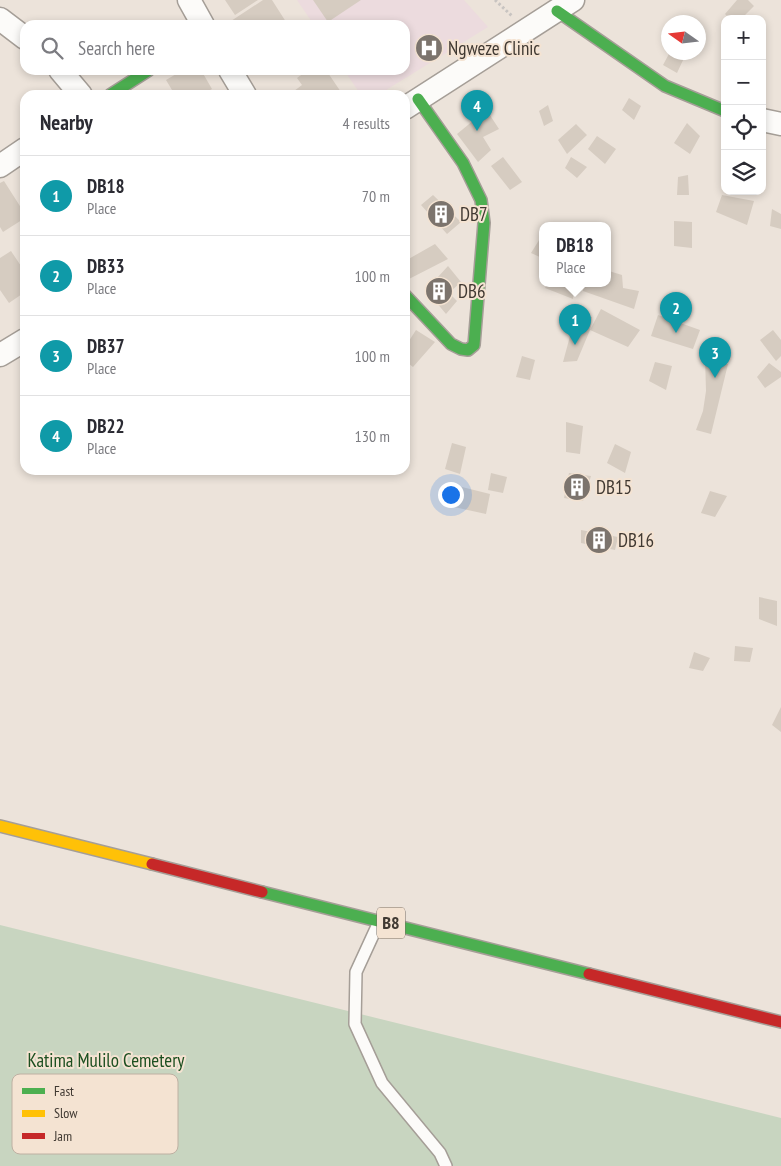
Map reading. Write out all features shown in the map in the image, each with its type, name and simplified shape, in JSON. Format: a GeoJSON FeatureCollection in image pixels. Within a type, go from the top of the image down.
{"type":"FeatureCollection","features":[{"type":"Feature","properties":{"kind":"main road"},"geometry":{"type":"LineString","coordinates":[[565,6],[665,86],[721,110]]}},
{"type":"Feature","properties":{"kind":"main road"},"geometry":{"type":"LineString","coordinates":[[118,90],[140,75]]}},
{"type":"Feature","properties":{"kind":"main road"},"geometry":{"type":"LineString","coordinates":[[410,300],[460,350],[468,350],[474,345],[484,223],[481,200],[463,163],[412,103]]}},
{"type":"Feature","properties":{"kind":"main road","name":"B8"},"geometry":{"type":"LineString","coordinates":[[0,826],[781,1022]]}},
{"type":"Feature","properties":{"kind":"street"},"geometry":{"type":"LineString","coordinates":[[189,0],[200,20]]}},
{"type":"Feature","properties":{"kind":"street"},"geometry":{"type":"LineString","coordinates":[[412,103],[565,6]]}},
{"type":"Feature","properties":{"kind":"street"},"geometry":{"type":"LineString","coordinates":[[0,19],[20,34]]}},
{"type":"Feature","properties":{"kind":"street"},"geometry":{"type":"LineString","coordinates":[[64,75],[77,90]]}},
{"type":"Feature","properties":{"kind":"street"},"geometry":{"type":"LineString","coordinates":[[233,75],[242,90]]}},
{"type":"Feature","properties":{"kind":"street"},"geometry":{"type":"LineString","coordinates":[[766,121],[781,124]]}},
{"type":"Feature","properties":{"kind":"street"},"geometry":{"type":"LineString","coordinates":[[0,166],[20,153]]}},
{"type":"Feature","properties":{"kind":"street"},"geometry":{"type":"LineString","coordinates":[[0,355],[20,343]]}},
{"type":"Feature","properties":{"kind":"lane"},"geometry":{"type":"LineString","coordinates":[[380,920],[356,972],[355,1024],[382,1083],[440,1153],[446,1166]]}},
{"type":"Feature","properties":{"kind":"shaded area","name":"Ngweze Clinic"},"geometry":{"type":"Polygon","coordinates":[[[297,0],[464,0],[488,27],[386,90],[358,90],[347,75],[410,75],[410,20],[311,20],[297,0]]]}},
{"type":"Feature","properties":{"kind":"green space","name":"Katima Mulilo Cemetery"},"geometry":{"type":"Polygon","coordinates":[[[0,925],[781,1118],[781,1166],[0,1166],[0,925]]]}},
{"type":"Feature","properties":{"kind":"building"},"geometry":{"type":"Polygon","coordinates":[[[225,0],[258,0],[235,15],[225,0]]]}},
{"type":"Feature","properties":{"kind":"building"},"geometry":{"type":"Polygon","coordinates":[[[263,0],[272,0],[285,20],[233,20],[263,0]]]}},
{"type":"Feature","properties":{"kind":"building"},"geometry":{"type":"Polygon","coordinates":[[[313,0],[361,0],[331,20],[327,20],[313,0]]]}},
{"type":"Feature","properties":{"kind":"building"},"geometry":{"type":"Polygon","coordinates":[[[737,0],[748,0],[754,6],[745,15],[725,14],[737,0]]]}},
{"type":"Feature","properties":{"kind":"building"},"geometry":{"type":"Polygon","coordinates":[[[666,60],[683,60],[677,73],[663,65],[666,60]]]}},
{"type":"Feature","properties":{"kind":"building"},"geometry":{"type":"Polygon","coordinates":[[[174,75],[204,75],[212,89],[172,90],[166,80],[174,75]]]}},
{"type":"Feature","properties":{"kind":"building"},"geometry":{"type":"Polygon","coordinates":[[[301,75],[329,75],[340,90],[295,90],[302,85],[297,78],[301,75]]]}},
{"type":"Feature","properties":{"kind":"building"},"geometry":{"type":"Polygon","coordinates":[[[629,98],[641,106],[634,120],[622,110],[629,98]]]}},
{"type":"Feature","properties":{"kind":"building"},"geometry":{"type":"Polygon","coordinates":[[[480,100],[499,129],[483,137],[491,150],[478,162],[457,134],[474,120],[468,115],[480,100]]]}},
{"type":"Feature","properties":{"kind":"building"},"geometry":{"type":"Polygon","coordinates":[[[548,105],[553,121],[544,126],[539,111],[548,105]]]}},
{"type":"Feature","properties":{"kind":"building"},"geometry":{"type":"Polygon","coordinates":[[[687,123],[700,136],[690,154],[674,143],[687,123]]]}},
{"type":"Feature","properties":{"kind":"building"},"geometry":{"type":"Polygon","coordinates":[[[576,124],[587,135],[567,154],[558,140],[576,124]]]}},
{"type":"Feature","properties":{"kind":"building"},"geometry":{"type":"Polygon","coordinates":[[[597,136],[616,149],[605,164],[588,149],[597,136]]]}},
{"type":"Feature","properties":{"kind":"building"},"geometry":{"type":"Polygon","coordinates":[[[503,157],[522,182],[510,190],[491,166],[503,157]]]}},
{"type":"Feature","properties":{"kind":"building"},"geometry":{"type":"Polygon","coordinates":[[[571,157],[587,167],[577,178],[565,168],[571,157]]]}},
{"type":"Feature","properties":{"kind":"building"},"geometry":{"type":"Polygon","coordinates":[[[688,175],[689,195],[677,195],[678,177],[688,175]]]}},
{"type":"Feature","properties":{"kind":"building"},"geometry":{"type":"Polygon","coordinates":[[[4,181],[20,206],[20,221],[3,232],[0,227],[0,183],[4,181]]]}},
{"type":"Feature","properties":{"kind":"building","name":"DB7"},"geometry":{"type":"Polygon","coordinates":[[[433,195],[461,222],[447,234],[421,205],[433,195]]]}},
{"type":"Feature","properties":{"kind":"building"},"geometry":{"type":"Polygon","coordinates":[[[722,195],[754,201],[747,225],[716,212],[722,195]]]}},
{"type":"Feature","properties":{"kind":"building"},"geometry":{"type":"Polygon","coordinates":[[[772,209],[781,214],[781,229],[770,226],[772,209]]]}},
{"type":"Feature","properties":{"kind":"building"},"geometry":{"type":"Polygon","coordinates":[[[674,221],[692,222],[692,248],[674,246],[674,221]]]}},
{"type":"Feature","properties":{"kind":"building"},"geometry":{"type":"Polygon","coordinates":[[[539,240],[539,257],[531,253],[539,240]]]}},
{"type":"Feature","properties":{"kind":"building"},"geometry":{"type":"Polygon","coordinates":[[[435,244],[448,259],[410,278],[410,258],[435,244]]]}},
{"type":"Feature","properties":{"kind":"building"},"geometry":{"type":"Polygon","coordinates":[[[11,251],[20,264],[20,295],[9,303],[0,290],[0,258],[11,251]]]}},
{"type":"Feature","properties":{"kind":"building","name":"DB6"},"geometry":{"type":"Polygon","coordinates":[[[448,266],[461,282],[449,293],[457,301],[446,314],[426,290],[448,266]]]}},
{"type":"Feature","properties":{"kind":"building"},"geometry":{"type":"Polygon","coordinates":[[[611,272],[622,275],[623,288],[639,291],[634,309],[583,291],[584,287],[611,287],[611,272]]]}},
{"type":"Feature","properties":{"kind":"building"},"geometry":{"type":"Polygon","coordinates":[[[574,287],[573,299],[545,288],[574,287]]]}},
{"type":"Feature","properties":{"kind":"building"},"geometry":{"type":"Polygon","coordinates":[[[601,309],[640,330],[628,347],[590,330],[601,309]]]}},
{"type":"Feature","properties":{"kind":"building"},"geometry":{"type":"Polygon","coordinates":[[[576,314],[592,317],[590,330],[577,361],[563,362],[576,314]]]}},
{"type":"Feature","properties":{"kind":"building"},"geometry":{"type":"Polygon","coordinates":[[[658,315],[700,330],[693,349],[651,336],[658,315]]]}},
{"type":"Feature","properties":{"kind":"building"},"geometry":{"type":"Polygon","coordinates":[[[416,330],[435,342],[413,367],[410,365],[410,339],[416,330]]]}},
{"type":"Feature","properties":{"kind":"building"},"geometry":{"type":"Polygon","coordinates":[[[773,330],[781,340],[781,356],[776,361],[760,340],[773,330]]]}},
{"type":"Feature","properties":{"kind":"building"},"geometry":{"type":"Polygon","coordinates":[[[522,356],[535,360],[530,380],[516,377],[522,356]]]}},
{"type":"Feature","properties":{"kind":"building"},"geometry":{"type":"Polygon","coordinates":[[[705,357],[728,364],[711,434],[696,430],[703,411],[706,391],[705,357]]]}},
{"type":"Feature","properties":{"kind":"building"},"geometry":{"type":"Polygon","coordinates":[[[655,362],[672,366],[666,390],[649,381],[655,362]]]}},
{"type":"Feature","properties":{"kind":"building"},"geometry":{"type":"Polygon","coordinates":[[[769,363],[781,372],[781,377],[765,388],[757,377],[769,363]]]}},
{"type":"Feature","properties":{"kind":"building"},"geometry":{"type":"Polygon","coordinates":[[[566,422],[583,426],[580,454],[566,452],[566,422]]]}},
{"type":"Feature","properties":{"kind":"building"},"geometry":{"type":"Polygon","coordinates":[[[452,443],[466,447],[460,474],[445,469],[452,443]]]}},
{"type":"Feature","properties":{"kind":"building"},"geometry":{"type":"Polygon","coordinates":[[[615,444],[631,452],[625,473],[607,463],[615,444]]]}},
{"type":"Feature","properties":{"kind":"building"},"geometry":{"type":"Polygon","coordinates":[[[491,473],[507,477],[503,493],[488,490],[491,473]]]}},
{"type":"Feature","properties":{"kind":"building","name":"DB15"},"geometry":{"type":"Polygon","coordinates":[[[569,473],[591,476],[583,501],[564,498],[569,473]]]}},
{"type":"Feature","properties":{"kind":"building"},"geometry":{"type":"Polygon","coordinates":[[[458,486],[490,494],[486,514],[454,507],[458,486]]]}},
{"type":"Feature","properties":{"kind":"building"},"geometry":{"type":"Polygon","coordinates":[[[710,491],[727,496],[715,517],[701,513],[710,491]]]}},
{"type":"Feature","properties":{"kind":"building","name":"DB16"},"geometry":{"type":"Polygon","coordinates":[[[581,530],[618,537],[615,550],[581,543],[581,530]]]}},
{"type":"Feature","properties":{"kind":"building"},"geometry":{"type":"Polygon","coordinates":[[[759,597],[777,601],[777,626],[759,619],[759,597]]]}},
{"type":"Feature","properties":{"kind":"building"},"geometry":{"type":"Polygon","coordinates":[[[735,646],[753,648],[750,662],[734,661],[735,646]]]}},
{"type":"Feature","properties":{"kind":"building"},"geometry":{"type":"Polygon","coordinates":[[[694,652],[710,658],[703,671],[689,668],[694,652]]]}},
{"type":"Feature","properties":{"kind":"building"},"geometry":{"type":"Polygon","coordinates":[[[781,707],[781,732],[772,725],[781,707]]]}},
{"type":"Feature","properties":{"kind":"traffic: fast"},"geometry":{"type":"LineString","coordinates":[[557,11],[665,86],[721,109]]}},
{"type":"Feature","properties":{"kind":"traffic: fast"},"geometry":{"type":"LineString","coordinates":[[118,90],[141,75]]}},
{"type":"Feature","properties":{"kind":"traffic: fast"},"geometry":{"type":"LineString","coordinates":[[410,300],[451,344],[468,350],[474,345],[484,223],[481,200],[463,163],[418,99]]}},
{"type":"Feature","properties":{"kind":"traffic: fast"},"geometry":{"type":"LineString","coordinates":[[262,892],[589,974]]}},
{"type":"Feature","properties":{"kind":"traffic: slow"},"geometry":{"type":"LineString","coordinates":[[0,826],[152,864]]}},
{"type":"Feature","properties":{"kind":"traffic: jam"},"geometry":{"type":"LineString","coordinates":[[152,864],[262,892]]}},
{"type":"Feature","properties":{"kind":"traffic: jam"},"geometry":{"type":"LineString","coordinates":[[589,974],[781,1022]]}},
{"type":"Feature","properties":{"kind":"place","name":"Ngweze Clinic"},"geometry":{"type":"Point","coordinates":[429,48]}},
{"type":"Feature","properties":{"kind":"place","name":"DB22"},"geometry":{"type":"Point","coordinates":[477,131]}},
{"type":"Feature","properties":{"kind":"place","name":"DB7"},"geometry":{"type":"Point","coordinates":[441,214]}},
{"type":"Feature","properties":{"kind":"place","name":"DB6"},"geometry":{"type":"Point","coordinates":[439,291]}},
{"type":"Feature","properties":{"kind":"place","name":"DB33"},"geometry":{"type":"Point","coordinates":[676,333]}},
{"type":"Feature","properties":{"kind":"place","name":"DB18"},"geometry":{"type":"Point","coordinates":[575,345]}},
{"type":"Feature","properties":{"kind":"place","name":"DB37"},"geometry":{"type":"Point","coordinates":[715,378]}},
{"type":"Feature","properties":{"kind":"place","name":"DB15"},"geometry":{"type":"Point","coordinates":[577,487]}},
{"type":"Feature","properties":{"kind":"place","name":"DB16"},"geometry":{"type":"Point","coordinates":[599,540]}}]}
